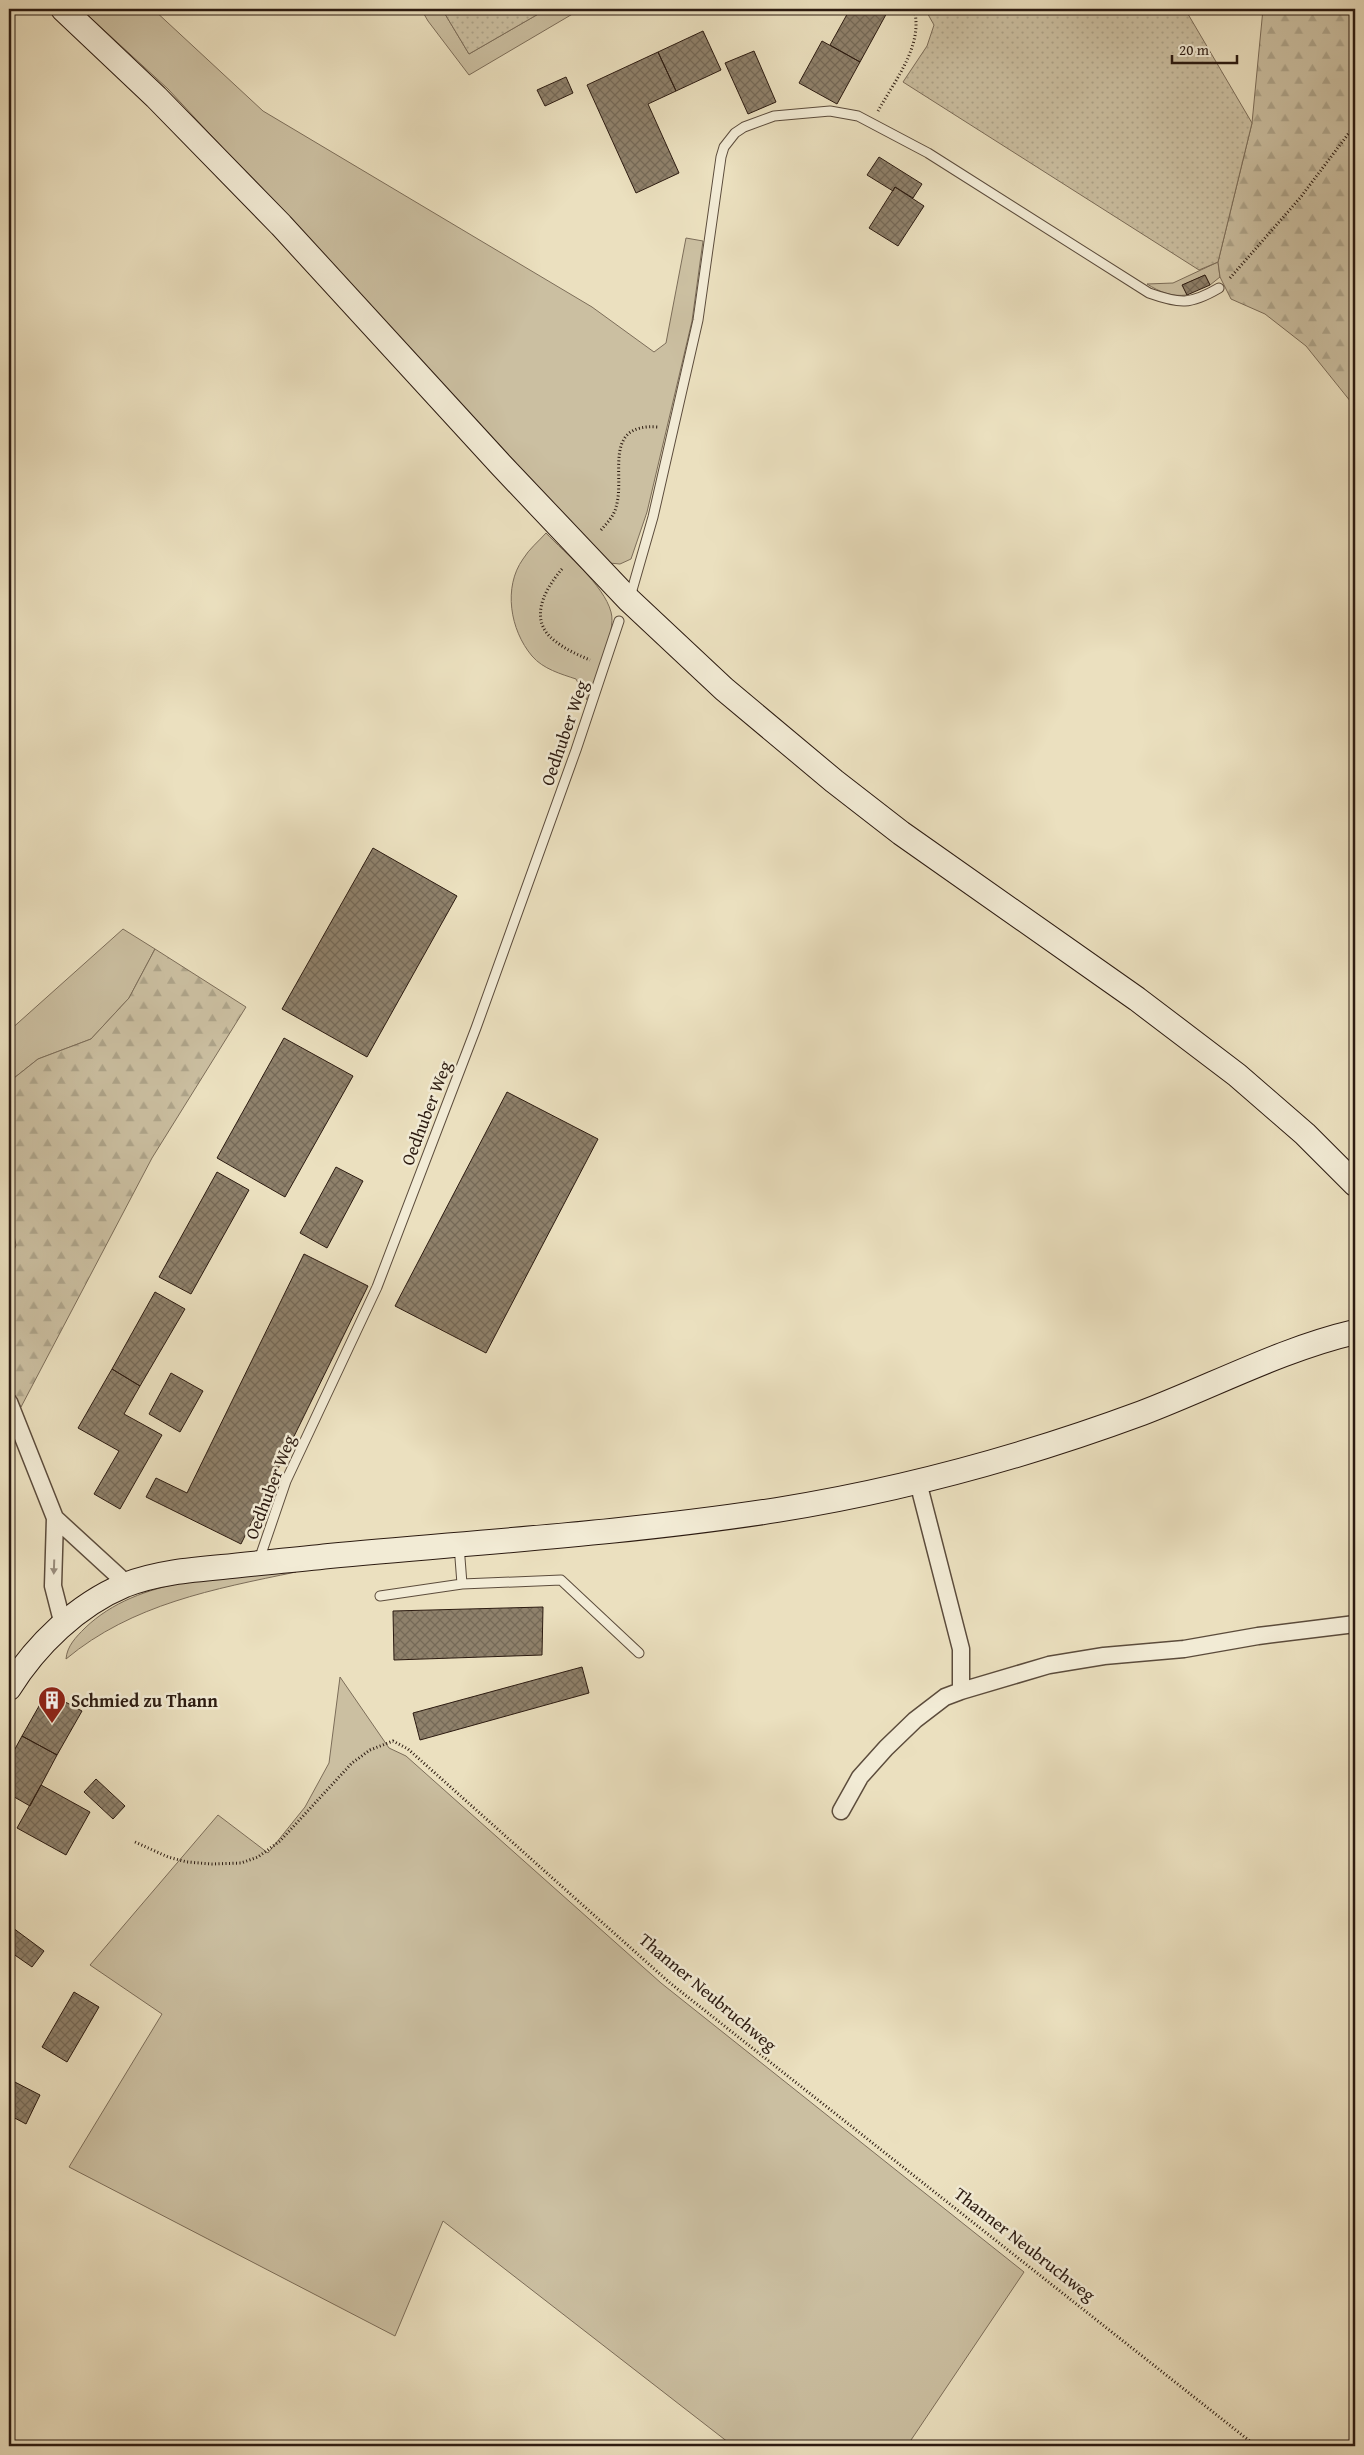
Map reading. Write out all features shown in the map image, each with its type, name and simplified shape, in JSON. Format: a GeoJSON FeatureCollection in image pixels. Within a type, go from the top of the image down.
{"type":"FeatureCollection","features":[{"type":"Feature","properties":{"kind":"street"},"geometry":{"type":"LineString","coordinates":[[63,9],[156,97],[281,224],[495,458],[629,600],[724,689],[834,782],[901,833],[1138,999],[1237,1075],[1305,1134],[1354,1180]]}},
{"type":"Feature","properties":{"kind":"street"},"geometry":{"type":"LineString","coordinates":[[1322,1339],[1355,1314]]}},
{"type":"Feature","properties":{"kind":"street"},"geometry":{"type":"LineString","coordinates":[[9,1688],[34,1655],[63,1625],[94,1601],[127,1584],[164,1574],[258,1563],[670,1524],[774,1510],[918,1482],[1045,1447],[1184,1397],[1322,1339],[1355,1332]]}},
{"type":"Feature","properties":{"kind":"street"},"geometry":{"type":"LineString","coordinates":[[9,1402],[55,1518],[53,1586],[63,1625]]}},
{"type":"Feature","properties":{"kind":"street"},"geometry":{"type":"LineString","coordinates":[[918,1482],[962,1649],[961,1691]]}},
{"type":"Feature","properties":{"kind":"street"},"geometry":{"type":"LineString","coordinates":[[55,1518],[127,1584]]}},
{"type":"Feature","properties":{"kind":"street"},"geometry":{"type":"LineString","coordinates":[[841,1811],[860,1777],[886,1748],[915,1720],[945,1698],[961,1691],[1049,1665],[1095,1658],[1184,1649],[1258,1636],[1355,1624]]}},
{"type":"Feature","properties":{"kind":"lane"},"geometry":{"type":"LineString","coordinates":[[629,600],[653,517],[698,320],[721,157],[730,138],[744,127],[788,113],[830,110],[858,116],[872,122],[977,183],[1149,293],[1174,302],[1189,302],[1218,288]]}},
{"type":"Feature","properties":{"kind":"lane","name":"Oedhuber Weg"},"geometry":{"type":"LineString","coordinates":[[258,1563],[286,1481],[377,1287],[476,1028],[604,667],[618,621]]}},
{"type":"Feature","properties":{"kind":"lane"},"geometry":{"type":"LineString","coordinates":[[459,1545],[462,1584]]}},
{"type":"Feature","properties":{"kind":"lane"},"geometry":{"type":"LineString","coordinates":[[380,1596],[462,1584],[561,1580],[638,1654]]}},
{"type":"Feature","properties":{"kind":"path"},"geometry":{"type":"LineString","coordinates":[[872,122],[914,46],[918,22],[914,9]]}},
{"type":"Feature","properties":{"kind":"path"},"geometry":{"type":"LineString","coordinates":[[1218,288],[1236,272],[1300,198],[1355,125]]}},
{"type":"Feature","properties":{"kind":"path"},"geometry":{"type":"LineString","coordinates":[[601,530],[616,508],[620,490],[618,452],[624,440],[632,432],[644,428],[657,427],[672,432]]}},
{"type":"Feature","properties":{"kind":"path"},"geometry":{"type":"LineString","coordinates":[[562,569],[544,595],[541,620],[554,641],[604,667]]}},
{"type":"Feature","properties":{"kind":"path","name":"Thanner Neubruchweg"},"geometry":{"type":"LineString","coordinates":[[135,1842],[186,1862],[212,1864],[241,1863],[258,1858],[280,1842],[352,1763],[370,1750],[393,1741],[408,1749],[604,1922],[670,1983],[1256,2446]]}},
{"type":"Feature","properties":{"kind":"green space"},"geometry":{"type":"Polygon","coordinates":[[[81,9],[153,9],[263,111],[592,307],[654,352],[666,343],[686,238],[703,241],[692,321],[647,512],[631,559],[620,564],[609,563],[168,89],[81,9]]]}},
{"type":"Feature","properties":{"kind":"green space"},"geometry":{"type":"Polygon","coordinates":[[[421,9],[442,9],[469,54],[547,9],[581,9],[469,75],[421,9]]]}},
{"type":"Feature","properties":{"kind":"green space"},"geometry":{"type":"Polygon","coordinates":[[[442,9],[547,9],[469,54],[442,9]]]}},
{"type":"Feature","properties":{"kind":"green space"},"geometry":{"type":"Polygon","coordinates":[[[925,9],[1185,9],[1252,123],[1218,262],[1199,270],[903,82],[927,46],[934,25],[925,9]]]}},
{"type":"Feature","properties":{"kind":"green space"},"geometry":{"type":"Polygon","coordinates":[[[1263,9],[1355,9],[1355,407],[1306,346],[1265,314],[1231,299],[1220,277],[1218,262],[1252,123],[1263,9]]]}},
{"type":"Feature","properties":{"kind":"green space"},"geometry":{"type":"Polygon","coordinates":[[[1218,262],[1220,277],[1210,285],[1205,275],[1183,285],[1187,295],[1166,293],[1147,284],[1173,283],[1218,262]]]}},
{"type":"Feature","properties":{"kind":"green space"},"geometry":{"type":"Polygon","coordinates":[[[546,533],[592,580],[601,591],[611,612],[612,621],[608,643],[587,700],[576,679],[558,673],[536,661],[524,646],[514,621],[511,595],[517,570],[528,552],[546,533]]]}},
{"type":"Feature","properties":{"kind":"green space"},"geometry":{"type":"Polygon","coordinates":[[[123,929],[155,949],[129,998],[91,1039],[38,1059],[9,1082],[9,1031],[123,929]]]}},
{"type":"Feature","properties":{"kind":"green space"},"geometry":{"type":"Polygon","coordinates":[[[155,949],[246,1007],[152,1158],[21,1407],[9,1386],[9,1265],[16,1245],[9,1212],[9,1082],[38,1059],[91,1039],[129,998],[155,949]]]}},
{"type":"Feature","properties":{"kind":"green space"},"geometry":{"type":"Polygon","coordinates":[[[9,1212],[16,1245],[9,1265],[9,1212]]]}},
{"type":"Feature","properties":{"kind":"green space"},"geometry":{"type":"Polygon","coordinates":[[[296,1572],[205,1592],[175,1601],[118,1625],[91,1640],[66,1659],[70,1646],[85,1628],[107,1611],[131,1598],[185,1582],[296,1572]]]}},
{"type":"Feature","properties":{"kind":"green space"},"geometry":{"type":"Polygon","coordinates":[[[340,1677],[389,1748],[406,1756],[661,1983],[1024,2272],[907,2446],[733,2446],[443,2221],[395,2336],[69,2167],[162,2014],[90,1965],[218,1815],[268,1853],[305,1807],[329,1763],[340,1677]]]}},
{"type":"Feature","properties":{"kind":"building"},"geometry":{"type":"Polygon","coordinates":[[[850,9],[889,9],[860,62],[830,45],[850,9]]]}},
{"type":"Feature","properties":{"kind":"building"},"geometry":{"type":"Polygon","coordinates":[[[703,31],[721,70],[676,91],[658,52],[703,31]]]}},
{"type":"Feature","properties":{"kind":"building"},"geometry":{"type":"Polygon","coordinates":[[[822,41],[860,62],[837,104],[799,83],[822,41]]]}},
{"type":"Feature","properties":{"kind":"building"},"geometry":{"type":"Polygon","coordinates":[[[754,51],[776,102],[748,114],[725,63],[754,51]]]}},
{"type":"Feature","properties":{"kind":"building"},"geometry":{"type":"Polygon","coordinates":[[[658,52],[676,91],[648,104],[679,173],[636,193],[587,85],[658,52]]]}},
{"type":"Feature","properties":{"kind":"building"},"geometry":{"type":"Polygon","coordinates":[[[566,77],[573,93],[545,106],[537,90],[566,77]]]}},
{"type":"Feature","properties":{"kind":"building"},"geometry":{"type":"Polygon","coordinates":[[[879,157],[922,184],[913,198],[895,187],[893,191],[867,175],[879,157]]]}},
{"type":"Feature","properties":{"kind":"building"},"geometry":{"type":"Polygon","coordinates":[[[895,187],[924,206],[898,246],[869,228],[895,187]]]}},
{"type":"Feature","properties":{"kind":"building"},"geometry":{"type":"Polygon","coordinates":[[[1205,275],[1210,285],[1187,295],[1182,285],[1205,275]]]}},
{"type":"Feature","properties":{"kind":"building"},"geometry":{"type":"Polygon","coordinates":[[[373,848],[457,896],[367,1057],[282,1009],[373,848]]]}},
{"type":"Feature","properties":{"kind":"building"},"geometry":{"type":"Polygon","coordinates":[[[284,1038],[353,1076],[285,1197],[217,1158],[284,1038]]]}},
{"type":"Feature","properties":{"kind":"building"},"geometry":{"type":"Polygon","coordinates":[[[507,1092],[598,1139],[486,1353],[395,1306],[507,1092]]]}},
{"type":"Feature","properties":{"kind":"building"},"geometry":{"type":"Polygon","coordinates":[[[336,1167],[363,1181],[327,1248],[300,1233],[336,1167]]]}},
{"type":"Feature","properties":{"kind":"building"},"geometry":{"type":"Polygon","coordinates":[[[217,1172],[249,1190],[191,1294],[159,1277],[217,1172]]]}},
{"type":"Feature","properties":{"kind":"building"},"geometry":{"type":"Polygon","coordinates":[[[304,1254],[368,1286],[241,1544],[146,1497],[156,1478],[187,1493],[304,1254]]]}},
{"type":"Feature","properties":{"kind":"building"},"geometry":{"type":"Polygon","coordinates":[[[155,1292],[185,1309],[140,1386],[112,1369],[155,1292]]]}},
{"type":"Feature","properties":{"kind":"building"},"geometry":{"type":"Polygon","coordinates":[[[112,1369],[140,1386],[124,1414],[162,1435],[120,1509],[94,1494],[119,1451],[78,1428],[112,1369]]]}},
{"type":"Feature","properties":{"kind":"building"},"geometry":{"type":"Polygon","coordinates":[[[171,1373],[203,1391],[180,1432],[149,1414],[171,1373]]]}},
{"type":"Feature","properties":{"kind":"building"},"geometry":{"type":"Polygon","coordinates":[[[543,1607],[542,1655],[394,1660],[393,1611],[543,1607]]]}},
{"type":"Feature","properties":{"kind":"building"},"geometry":{"type":"Polygon","coordinates":[[[582,1667],[589,1693],[420,1740],[413,1713],[582,1667]]]}},
{"type":"Feature","properties":{"kind":"building","name":"Schmied zu Thann"},"geometry":{"type":"Polygon","coordinates":[[[47,1692],[82,1711],[57,1755],[22,1736],[47,1692]]]}},
{"type":"Feature","properties":{"kind":"building"},"geometry":{"type":"Polygon","coordinates":[[[22,1736],[57,1755],[30,1806],[9,1794],[9,1760],[22,1736]]]}},
{"type":"Feature","properties":{"kind":"building"},"geometry":{"type":"Polygon","coordinates":[[[96,1779],[125,1806],[113,1819],[84,1792],[96,1779]]]}},
{"type":"Feature","properties":{"kind":"building"},"geometry":{"type":"Polygon","coordinates":[[[41,1785],[90,1812],[66,1855],[17,1828],[41,1785]]]}},
{"type":"Feature","properties":{"kind":"building"},"geometry":{"type":"Polygon","coordinates":[[[9,1925],[44,1951],[32,1967],[9,1951],[9,1925]]]}},
{"type":"Feature","properties":{"kind":"building"},"geometry":{"type":"Polygon","coordinates":[[[74,1992],[99,2007],[67,2062],[42,2047],[74,1992]]]}},
{"type":"Feature","properties":{"kind":"building"},"geometry":{"type":"Polygon","coordinates":[[[9,2079],[40,2095],[26,2124],[9,2115],[9,2079]]]}},
{"type":"Feature","properties":{"kind":"place","name":"Schmied zu Thann"},"geometry":{"type":"Point","coordinates":[52,1724]}}]}
